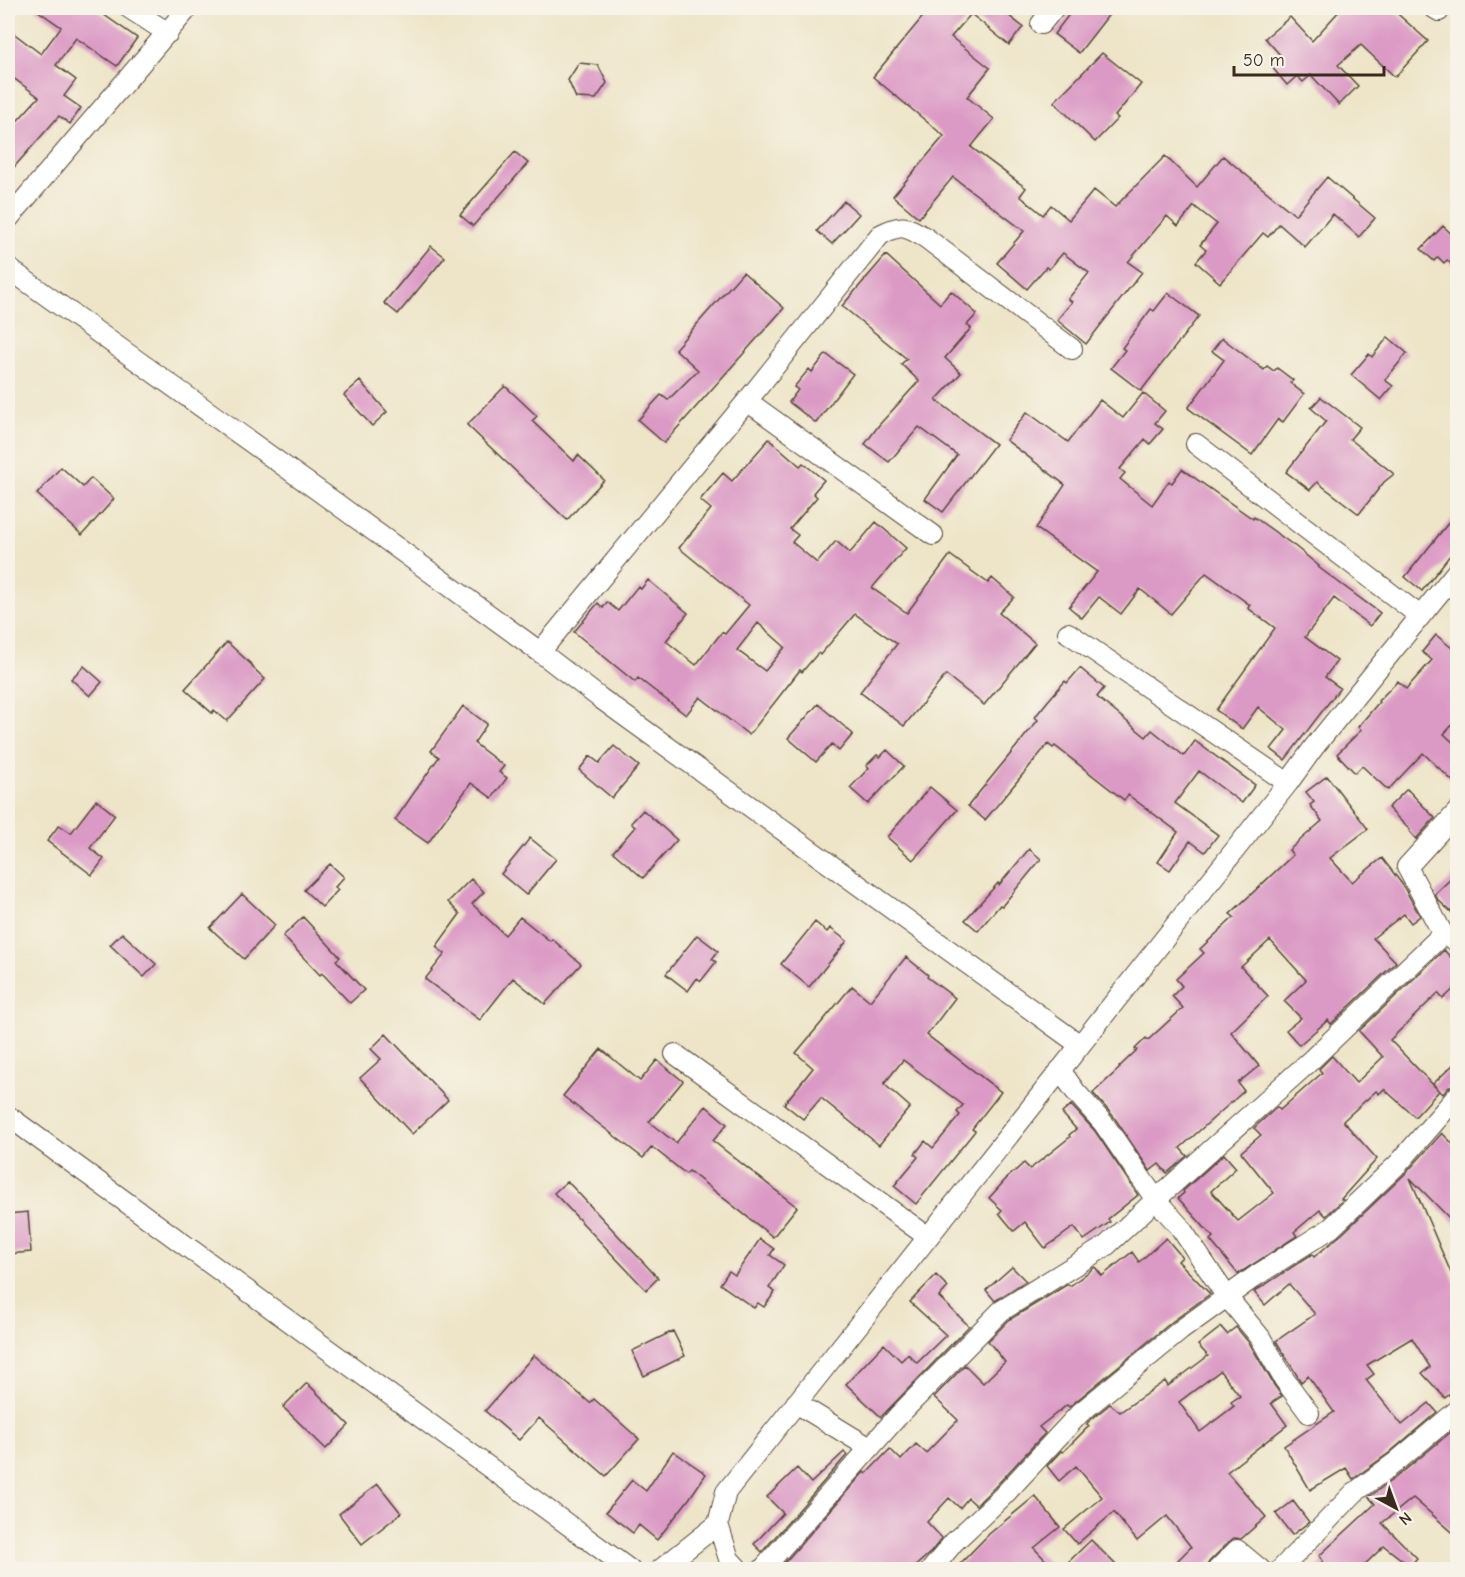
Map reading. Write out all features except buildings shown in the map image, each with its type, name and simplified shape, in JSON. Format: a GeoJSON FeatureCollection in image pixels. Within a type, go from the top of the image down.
{"type":"FeatureCollection","features":[{"type":"Feature","properties":{"kind":"street"},"geometry":{"type":"LineString","coordinates":[[129,8],[168,33]]}},
{"type":"Feature","properties":{"kind":"street"},"geometry":{"type":"LineString","coordinates":[[8,219],[188,8]]}},
{"type":"Feature","properties":{"kind":"street"},"geometry":{"type":"LineString","coordinates":[[1041,24],[1054,8]]}},
{"type":"Feature","properties":{"kind":"street"},"geometry":{"type":"LineString","coordinates":[[540,652],[747,401],[880,235],[894,228],[909,228],[926,238],[1072,349]]}},
{"type":"Feature","properties":{"kind":"street"},"geometry":{"type":"LineString","coordinates":[[8,268],[1080,1044]]}},
{"type":"Feature","properties":{"kind":"street"},"geometry":{"type":"LineString","coordinates":[[747,401],[933,535]]}},
{"type":"Feature","properties":{"kind":"street"},"geometry":{"type":"LineString","coordinates":[[1196,444],[1420,616]]}},
{"type":"Feature","properties":{"kind":"street"},"geometry":{"type":"LineString","coordinates":[[739,1569],[729,1559],[718,1524],[726,1492],[1288,783],[1314,747],[1458,570]]}},
{"type":"Feature","properties":{"kind":"street"},"geometry":{"type":"LineString","coordinates":[[1068,633],[1288,783]]}},
{"type":"Feature","properties":{"kind":"street"},"geometry":{"type":"LineString","coordinates":[[762,1569],[898,1416],[1001,1311],[1106,1246],[1450,938],[1407,867],[1458,811]]}},
{"type":"Feature","properties":{"kind":"street"},"geometry":{"type":"LineString","coordinates":[[675,1054],[928,1237]]}},
{"type":"Feature","properties":{"kind":"street"},"geometry":{"type":"LineString","coordinates":[[1060,1070],[1104,1124],[1156,1200],[1180,1227],[1227,1296],[1260,1337],[1284,1379],[1309,1413]]}},
{"type":"Feature","properties":{"kind":"street"},"geometry":{"type":"LineString","coordinates":[[931,1569],[954,1542],[1003,1496],[1080,1413],[1181,1330],[1227,1296],[1331,1228],[1399,1163],[1458,1095]]}},
{"type":"Feature","properties":{"kind":"street"},"geometry":{"type":"LineString","coordinates":[[8,1116],[630,1569]]}},
{"type":"Feature","properties":{"kind":"street"},"geometry":{"type":"LineString","coordinates":[[796,1403],[870,1448]]}},
{"type":"Feature","properties":{"kind":"street"},"geometry":{"type":"LineString","coordinates":[[1280,1569],[1354,1493],[1396,1462],[1458,1410]]}},
{"type":"Feature","properties":{"kind":"street"},"geometry":{"type":"LineString","coordinates":[[660,1569],[718,1524]]}},
{"type":"Feature","properties":{"kind":"street"},"geometry":{"type":"LineString","coordinates":[[1217,1569],[1237,1550],[1261,1569]]}}]}
